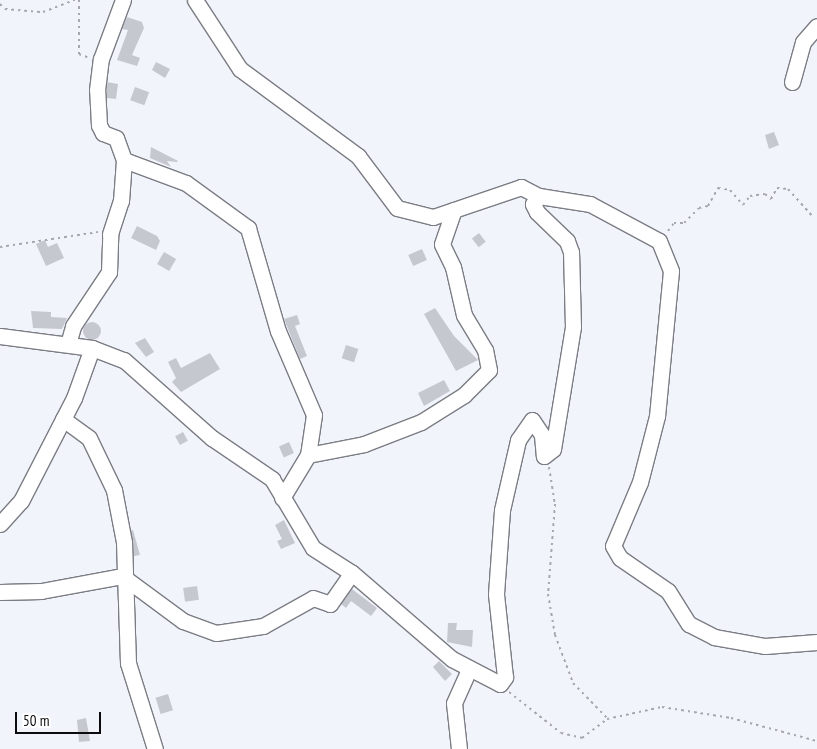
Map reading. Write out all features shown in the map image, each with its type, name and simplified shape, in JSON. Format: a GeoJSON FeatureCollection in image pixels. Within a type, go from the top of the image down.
{"type":"FeatureCollection","features":[{"type":"Feature","properties":{"kind":"street"},"geometry":{"type":"LineString","coordinates":[[68,344],[73,326],[109,272],[110,234],[121,200],[124,160],[116,138],[102,133],[99,125],[101,59],[123,0]]}},
{"type":"Feature","properties":{"kind":"street"},"geometry":{"type":"LineString","coordinates":[[195,0],[240,70],[358,156],[398,208],[433,217],[521,187],[539,196],[590,204],[658,240],[671,271],[667,336],[655,425],[640,482],[613,546],[620,558],[668,591],[689,624],[714,637],[765,646],[817,642]]}},
{"type":"Feature","properties":{"kind":"street"},"geometry":{"type":"LineString","coordinates":[[792,82],[803,42],[817,26]]}},
{"type":"Feature","properties":{"kind":"street"},"geometry":{"type":"LineString","coordinates":[[124,160],[186,182],[248,228],[278,331],[314,415],[308,455],[282,498]]}},
{"type":"Feature","properties":{"kind":"street"},"geometry":{"type":"LineString","coordinates":[[539,196],[533,204],[567,241],[572,272],[573,328],[553,449],[547,457]]}},
{"type":"Feature","properties":{"kind":"street"},"geometry":{"type":"LineString","coordinates":[[308,455],[364,444],[421,422],[464,395],[488,370],[486,350],[464,315],[453,267],[442,244],[454,210]]}},
{"type":"Feature","properties":{"kind":"street"},"geometry":{"type":"LineString","coordinates":[[0,336],[92,348],[124,360],[212,438],[272,479],[313,548],[352,574],[430,643],[469,669],[500,684],[504,677],[496,594],[502,510],[518,440],[532,420],[542,435],[547,457]]}},
{"type":"Feature","properties":{"kind":"street"},"geometry":{"type":"LineString","coordinates":[[0,524],[21,501],[63,419],[92,348]]}},
{"type":"Feature","properties":{"kind":"street"},"geometry":{"type":"LineString","coordinates":[[63,419],[89,438],[114,490],[124,542],[122,576],[128,663],[154,749]]}},
{"type":"Feature","properties":{"kind":"street"},"geometry":{"type":"LineString","coordinates":[[0,592],[41,591],[122,576],[183,621],[216,633],[263,626],[313,598],[330,604],[352,574]]}},
{"type":"Feature","properties":{"kind":"street"},"geometry":{"type":"LineString","coordinates":[[459,749],[454,703],[469,669]]}},
{"type":"Feature","properties":{"kind":"path"},"geometry":{"type":"LineString","coordinates":[[0,4],[5,9],[43,12],[75,0]]}},
{"type":"Feature","properties":{"kind":"path"},"geometry":{"type":"LineString","coordinates":[[79,0],[79,54],[101,59]]}},
{"type":"Feature","properties":{"kind":"path"},"geometry":{"type":"LineString","coordinates":[[650,235],[672,231],[674,223],[692,218],[699,208],[708,206],[711,196],[717,195],[718,188],[730,190],[743,206],[750,196],[765,194],[771,199],[777,188],[788,189],[813,218]]}},
{"type":"Feature","properties":{"kind":"path"},"geometry":{"type":"LineString","coordinates":[[0,247],[15,248],[82,232],[110,234]]}},
{"type":"Feature","properties":{"kind":"path"},"geometry":{"type":"LineString","coordinates":[[547,457],[554,504],[548,594],[555,635],[573,683],[607,719]]}},
{"type":"Feature","properties":{"kind":"path"},"geometry":{"type":"LineString","coordinates":[[500,684],[561,732],[582,738],[607,719],[662,707],[731,718],[817,741]]}},
{"type":"Feature","properties":{"kind":"building"},"geometry":{"type":"Polygon","coordinates":[[[127,17],[142,22],[144,28],[132,55],[140,58],[137,66],[117,60],[128,30],[122,29],[127,17]]]}},
{"type":"Feature","properties":{"kind":"building"},"geometry":{"type":"Polygon","coordinates":[[[156,62],[170,69],[165,78],[152,70],[156,62]]]}},
{"type":"Feature","properties":{"kind":"building"},"geometry":{"type":"Polygon","coordinates":[[[107,82],[118,84],[116,99],[107,98],[107,82]]]}},
{"type":"Feature","properties":{"kind":"building"},"geometry":{"type":"Polygon","coordinates":[[[135,87],[149,92],[144,105],[130,100],[135,87]]]}},
{"type":"Feature","properties":{"kind":"building"},"geometry":{"type":"Polygon","coordinates":[[[774,132],[779,145],[769,149],[765,135],[774,132]]]}},
{"type":"Feature","properties":{"kind":"building"},"geometry":{"type":"Polygon","coordinates":[[[151,147],[178,161],[167,161],[171,167],[150,158],[151,147]]]}},
{"type":"Feature","properties":{"kind":"building"},"geometry":{"type":"Polygon","coordinates":[[[137,226],[157,236],[160,241],[156,250],[131,238],[137,226]]]}},
{"type":"Feature","properties":{"kind":"building"},"geometry":{"type":"Polygon","coordinates":[[[479,233],[486,242],[479,247],[472,239],[479,233]]]}},
{"type":"Feature","properties":{"kind":"building"},"geometry":{"type":"Polygon","coordinates":[[[45,240],[48,247],[57,243],[64,258],[46,266],[36,244],[45,240]]]}},
{"type":"Feature","properties":{"kind":"building"},"geometry":{"type":"Polygon","coordinates":[[[422,249],[427,260],[413,266],[408,255],[422,249]]]}},
{"type":"Feature","properties":{"kind":"building"},"geometry":{"type":"Polygon","coordinates":[[[164,252],[176,259],[169,271],[157,264],[164,252]]]}},
{"type":"Feature","properties":{"kind":"building"},"geometry":{"type":"Polygon","coordinates":[[[435,308],[454,336],[478,360],[456,371],[424,314],[435,308]]]}},
{"type":"Feature","properties":{"kind":"building"},"geometry":{"type":"Polygon","coordinates":[[[31,311],[51,312],[51,317],[67,318],[62,329],[33,328],[31,311]]]}},
{"type":"Feature","properties":{"kind":"building"},"geometry":{"type":"Polygon","coordinates":[[[297,315],[300,324],[295,326],[307,356],[300,359],[284,319],[297,315]]]}},
{"type":"Feature","properties":{"kind":"building"},"geometry":{"type":"Polygon","coordinates":[[[88,322],[96,322],[101,327],[99,338],[88,340],[83,335],[83,327],[88,322]]]}},
{"type":"Feature","properties":{"kind":"building"},"geometry":{"type":"Polygon","coordinates":[[[145,338],[154,352],[146,357],[135,343],[145,338]]]}},
{"type":"Feature","properties":{"kind":"building"},"geometry":{"type":"Polygon","coordinates":[[[346,345],[358,349],[354,362],[342,358],[346,345]]]}},
{"type":"Feature","properties":{"kind":"building"},"geometry":{"type":"Polygon","coordinates":[[[210,353],[220,369],[181,392],[172,382],[176,378],[168,362],[176,358],[181,368],[210,353]]]}},
{"type":"Feature","properties":{"kind":"building"},"geometry":{"type":"Polygon","coordinates":[[[444,380],[450,391],[424,406],[418,393],[444,380]]]}},
{"type":"Feature","properties":{"kind":"building"},"geometry":{"type":"Polygon","coordinates":[[[183,432],[188,441],[180,445],[175,436],[183,432]]]}},
{"type":"Feature","properties":{"kind":"building"},"geometry":{"type":"Polygon","coordinates":[[[289,442],[294,453],[284,457],[279,446],[289,442]]]}},
{"type":"Feature","properties":{"kind":"building"},"geometry":{"type":"Polygon","coordinates":[[[284,520],[295,543],[281,549],[277,541],[282,539],[275,525],[284,520]]]}},
{"type":"Feature","properties":{"kind":"building"},"geometry":{"type":"Polygon","coordinates":[[[131,530],[133,530],[140,555],[134,556],[131,530]]]}},
{"type":"Feature","properties":{"kind":"building"},"geometry":{"type":"Polygon","coordinates":[[[197,586],[199,600],[185,602],[183,588],[197,586]]]}},
{"type":"Feature","properties":{"kind":"building"},"geometry":{"type":"Polygon","coordinates":[[[352,589],[377,608],[371,616],[351,601],[346,608],[341,604],[352,589]]]}},
{"type":"Feature","properties":{"kind":"building"},"geometry":{"type":"Polygon","coordinates":[[[448,623],[457,623],[456,630],[473,630],[472,647],[447,642],[448,623]]]}},
{"type":"Feature","properties":{"kind":"building"},"geometry":{"type":"Polygon","coordinates":[[[439,661],[452,674],[445,681],[433,667],[439,661]]]}},
{"type":"Feature","properties":{"kind":"building"},"geometry":{"type":"Polygon","coordinates":[[[168,694],[173,710],[161,714],[156,698],[168,694]]]}},
{"type":"Feature","properties":{"kind":"building"},"geometry":{"type":"Polygon","coordinates":[[[86,718],[90,741],[79,742],[77,720],[86,718]]]}}]}
